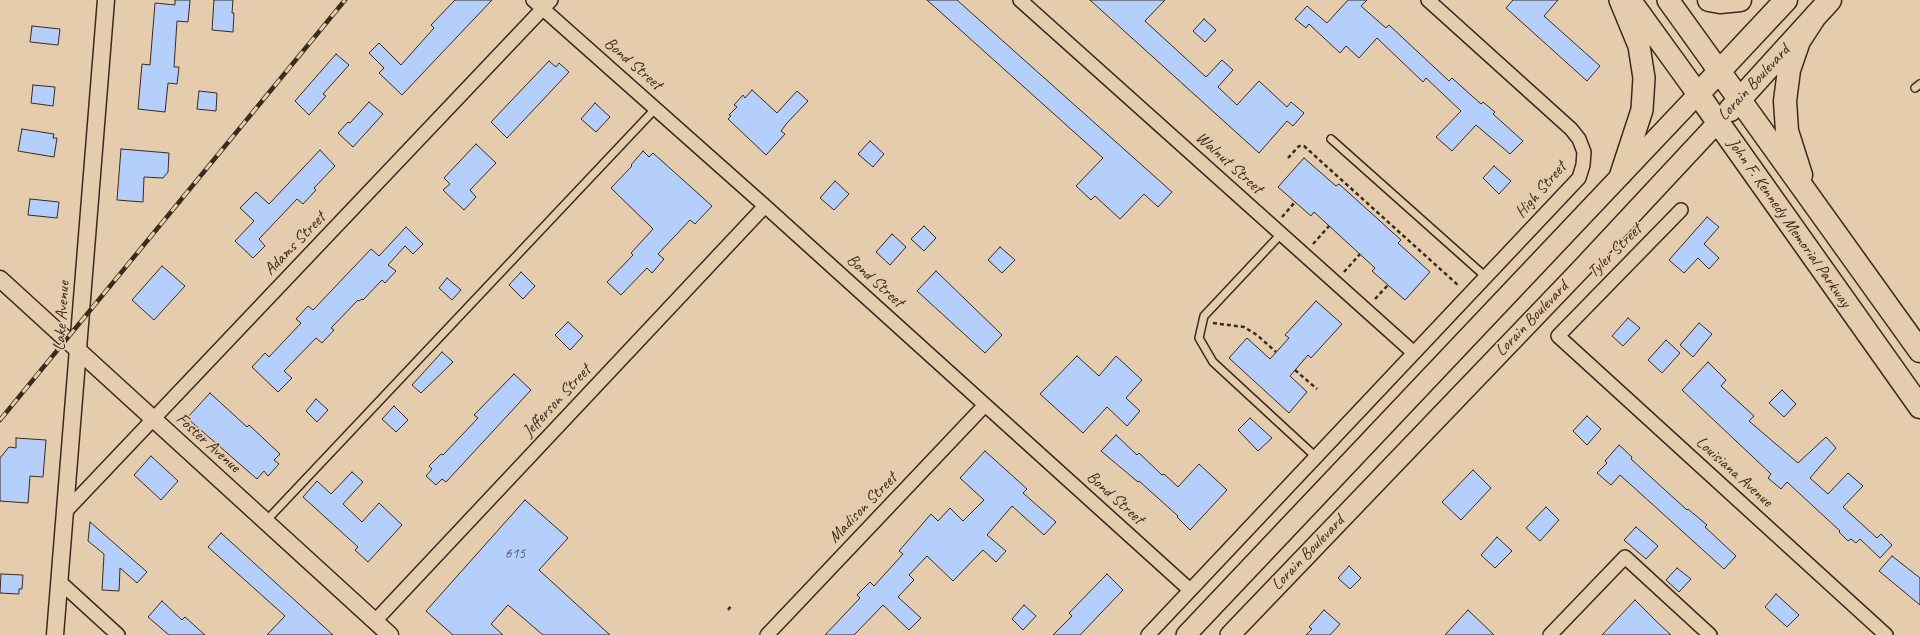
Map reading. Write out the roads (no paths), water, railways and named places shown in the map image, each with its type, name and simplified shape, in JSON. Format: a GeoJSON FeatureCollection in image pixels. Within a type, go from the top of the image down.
{"type":"FeatureCollection","features":[{"type":"Feature","properties":{"kind":"highway"},"geometry":{"type":"LineString","coordinates":[[1709,0],[1720,2],[1740,0]]}},
{"type":"Feature","properties":{"kind":"highway","name":"Lorain Boulevard"},"geometry":{"type":"LineString","coordinates":[[1698,94],[1786,0]]}},
{"type":"Feature","properties":{"kind":"highway","name":"Lorain Boulevard"},"geometry":{"type":"LineString","coordinates":[[1718,122],[1823,8]]}},
{"type":"Feature","properties":{"kind":"highway"},"geometry":{"type":"LineString","coordinates":[[1806,192],[1787,131],[1785,101],[1791,63],[1799,41],[1823,8]]}},
{"type":"Feature","properties":{"kind":"highway","name":"John F. Kennedy Memorial Parkway"},"geometry":{"type":"LineString","coordinates":[[1719,71],[1920,351]]}},
{"type":"Feature","properties":{"kind":"highway","name":"John F. Kennedy Memorial Parkway"},"geometry":{"type":"LineString","coordinates":[[1698,94],[1920,407]]}},
{"type":"Feature","properties":{"kind":"main road"},"geometry":{"type":"LineString","coordinates":[[1620,0],[1639,46],[1644,78],[1642,110],[1621,174]]}},
{"type":"Feature","properties":{"kind":"main road","name":"John F. Kennedy Memorial Parkway"},"geometry":{"type":"LineString","coordinates":[[1630,0],[1698,94]]}},
{"type":"Feature","properties":{"kind":"main road","name":"John F. Kennedy Memorial Parkway"},"geometry":{"type":"LineString","coordinates":[[1668,0],[1719,71]]}},
{"type":"Feature","properties":{"kind":"main road","name":"Lorain Boulevard"},"geometry":{"type":"LineString","coordinates":[[1186,635],[1698,94]]}},
{"type":"Feature","properties":{"kind":"main road","name":"Lorain Boulevard"},"geometry":{"type":"LineString","coordinates":[[1230,635],[1580,270],[1718,122]]}},
{"type":"Feature","properties":{"kind":"street","name":"Lake Avenue"},"geometry":{"type":"LineString","coordinates":[[55,635],[106,0]]}},
{"type":"Feature","properties":{"kind":"street","name":"Walnut Street"},"geometry":{"type":"LineString","coordinates":[[1020,0],[1414,353]]}},
{"type":"Feature","properties":{"kind":"street","name":"High Street"},"geometry":{"type":"LineString","coordinates":[[1414,353],[1579,178],[1584,165],[1584,152],[1579,139],[1571,129],[1428,0]]}},
{"type":"Feature","properties":{"kind":"street","name":"Bond Street"},"geometry":{"type":"LineString","coordinates":[[542,3],[656,108],[1190,590]]}},
{"type":"Feature","properties":{"kind":"street","name":"Adams Street"},"geometry":{"type":"LineString","coordinates":[[65,512],[542,3]]}},
{"type":"Feature","properties":{"kind":"street","name":"Jefferson Street"},"geometry":{"type":"LineString","coordinates":[[374,621],[765,206]]}},
{"type":"Feature","properties":{"kind":"street","name":"Tyler Street"},"geometry":{"type":"LineString","coordinates":[[1558,336],[1681,210]]}},
{"type":"Feature","properties":{"kind":"street","name":"Foster Avenue"},"geometry":{"type":"LineString","coordinates":[[0,279],[390,635]]}},
{"type":"Feature","properties":{"kind":"street","name":"Louisiana Avenue"},"geometry":{"type":"LineString","coordinates":[[1558,336],[1886,635]]}},
{"type":"Feature","properties":{"kind":"street"},"geometry":{"type":"LineString","coordinates":[[1148,635],[1414,353]]}},
{"type":"Feature","properties":{"kind":"street","name":"Madison Street"},"geometry":{"type":"LineString","coordinates":[[767,635],[985,405]]}},
{"type":"Feature","properties":{"kind":"street"},"geometry":{"type":"LineString","coordinates":[[1550,635],[1625,557],[1710,635]]}},
{"type":"Feature","properties":{"kind":"street"},"geometry":{"type":"LineString","coordinates":[[60,582],[118,635]]}},
{"type":"Feature","properties":{"kind":"lane"},"geometry":{"type":"LineString","coordinates":[[266,521],[656,108]]}},
{"type":"Feature","properties":{"kind":"lane"},"geometry":{"type":"LineString","coordinates":[[1330,139],[1486,277]]}},
{"type":"Feature","properties":{"kind":"lane"},"geometry":{"type":"LineString","coordinates":[[1281,234],[1204,316],[1200,338],[1213,362],[1316,457]]}},
{"type":"Feature","properties":{"kind":"railway"},"geometry":{"type":"LineString","coordinates":[[0,420],[345,0]]}}]}
